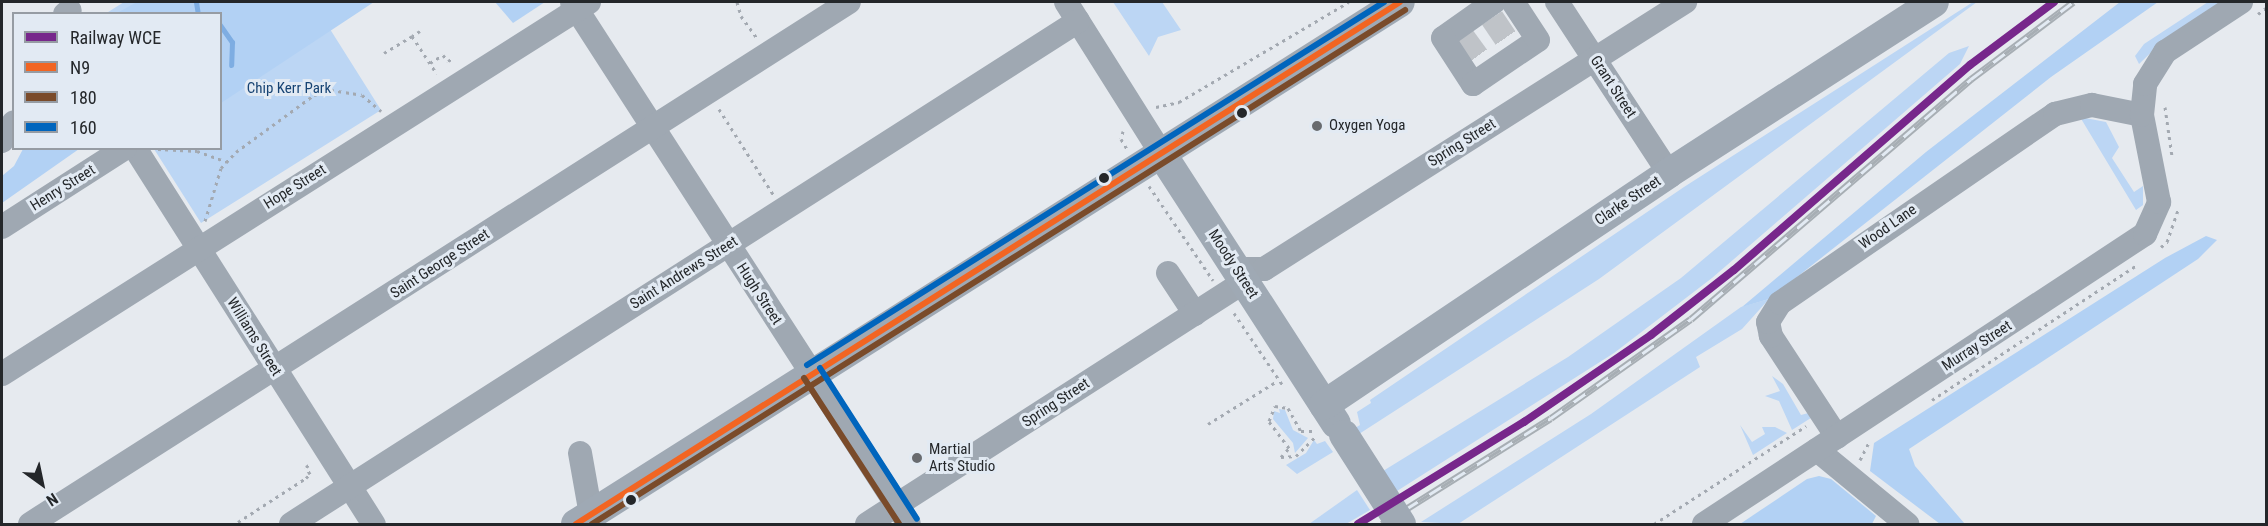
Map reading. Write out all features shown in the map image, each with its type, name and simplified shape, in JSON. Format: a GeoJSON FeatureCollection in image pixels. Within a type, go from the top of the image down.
{"type":"FeatureCollection","features":[{"type":"Feature","properties":{"kind":"main road"},"geometry":{"type":"LineString","coordinates":[[583,520],[1400,2]]}},
{"type":"Feature","properties":{"kind":"main road","name":"Clarke Street"},"geometry":{"type":"LineString","coordinates":[[1330,424],[1669,173],[1934,2]]}},
{"type":"Feature","properties":{"kind":"main road","name":"Moody Street"},"geometry":{"type":"LineString","coordinates":[[1161,153],[1232,286],[1401,525]]}},
{"type":"Feature","properties":{"kind":"street","name":"Saint George Street"},"geometry":{"type":"LineString","coordinates":[[30,525],[849,2]]}},
{"type":"Feature","properties":{"kind":"street"},"geometry":{"type":"LineString","coordinates":[[1490,9],[1460,31],[1443,38],[1473,84],[1485,66],[1512,47],[1538,40],[1513,2]]}},
{"type":"Feature","properties":{"kind":"street","name":"Grant Street"},"geometry":{"type":"LineString","coordinates":[[1557,2],[1669,173]]}},
{"type":"Feature","properties":{"kind":"street","name":"Spring Street"},"geometry":{"type":"LineString","coordinates":[[867,525],[903,515],[1195,314],[1232,286],[1264,269],[1685,2]]}},
{"type":"Feature","properties":{"kind":"street","name":"Murray Street"},"geometry":{"type":"LineString","coordinates":[[1704,525],[2145,234],[2159,202],[2142,115],[2145,84],[2165,52],[2241,2]]}},
{"type":"Feature","properties":{"kind":"street","name":"Hugh Street"},"geometry":{"type":"LineString","coordinates":[[579,4],[652,128],[903,515]]}},
{"type":"Feature","properties":{"kind":"street","name":"Hope Street"},"geometry":{"type":"LineString","coordinates":[[2,374],[200,237],[579,4]]}},
{"type":"Feature","properties":{"kind":"street","name":"Moody Street"},"geometry":{"type":"LineString","coordinates":[[1072,11],[1161,153]]}},
{"type":"Feature","properties":{"kind":"street","name":"Saint Andrews Street"},"geometry":{"type":"LineString","coordinates":[[291,525],[728,246],[1072,11]]}},
{"type":"Feature","properties":{"kind":"street","name":"Wood Lane"},"geometry":{"type":"LineString","coordinates":[[1837,437],[1771,336],[1768,322],[1780,303],[2055,114],[2092,105],[2142,115]]}},
{"type":"Feature","properties":{"kind":"street"},"geometry":{"type":"LineString","coordinates":[[2,141],[12,125]]}},
{"type":"Feature","properties":{"kind":"street","name":"Henry Street"},"geometry":{"type":"LineString","coordinates":[[2,226],[122,150]]}},
{"type":"Feature","properties":{"kind":"street","name":"Williams Street"},"geometry":{"type":"LineString","coordinates":[[136,150],[200,237],[274,370],[374,525]]}},
{"type":"Feature","properties":{"kind":"street"},"geometry":{"type":"LineString","coordinates":[[1168,273],[1195,314]]}},
{"type":"Feature","properties":{"kind":"street"},"geometry":{"type":"LineString","coordinates":[[1816,450],[1907,525]]}},
{"type":"Feature","properties":{"kind":"street"},"geometry":{"type":"LineString","coordinates":[[580,453],[583,520]]}},
{"type":"Feature","properties":{"kind":"path"},"geometry":{"type":"LineString","coordinates":[[737,2],[756,37]]}},
{"type":"Feature","properties":{"kind":"path"},"geometry":{"type":"LineString","coordinates":[[1155,108],[1179,102],[1349,2]]}},
{"type":"Feature","properties":{"kind":"path"},"geometry":{"type":"LineString","coordinates":[[384,53],[420,31]]}},
{"type":"Feature","properties":{"kind":"path"},"geometry":{"type":"LineString","coordinates":[[412,36],[440,78]]}},
{"type":"Feature","properties":{"kind":"path"},"geometry":{"type":"LineString","coordinates":[[430,63],[443,55],[448,61],[452,59]]}},
{"type":"Feature","properties":{"kind":"path"},"geometry":{"type":"LineString","coordinates":[[200,237],[213,187],[226,162],[308,99],[324,91],[362,95],[383,114]]}},
{"type":"Feature","properties":{"kind":"path"},"geometry":{"type":"LineString","coordinates":[[720,109],[778,201]]}},
{"type":"Feature","properties":{"kind":"path"},"geometry":{"type":"LineString","coordinates":[[1124,126],[1121,139],[1125,146]]}},
{"type":"Feature","properties":{"kind":"path"},"geometry":{"type":"LineString","coordinates":[[174,150],[197,151],[226,162]]}},
{"type":"Feature","properties":{"kind":"path"},"geometry":{"type":"LineString","coordinates":[[1156,197],[1232,286],[1277,381],[1289,391]]}},
{"type":"Feature","properties":{"kind":"path"},"geometry":{"type":"LineString","coordinates":[[1208,424],[1277,381]]}},
{"type":"Feature","properties":{"kind":"path"},"geometry":{"type":"LineString","coordinates":[[1311,439],[1296,456],[1281,456],[1288,448],[1269,422],[1272,408],[1278,404],[1286,406],[1301,431],[1330,424]]}},
{"type":"Feature","properties":{"kind":"path"},"geometry":{"type":"LineString","coordinates":[[1654,525],[1807,425]]}},
{"type":"Feature","properties":{"kind":"path"},"geometry":{"type":"LineString","coordinates":[[238,522],[306,478],[310,474],[306,467],[314,462]]}},
{"type":"Feature","properties":{"kind":"green space","name":"Chip Kerr Park"},"geometry":{"type":"Polygon","coordinates":[[[124,2],[348,2],[323,18],[381,110],[201,223],[155,150],[222,150],[222,12],[108,12],[124,2]]]}},
{"type":"Feature","properties":{"kind":"green space"},"geometry":{"type":"Polygon","coordinates":[[[1113,2],[1162,2],[1181,30],[1158,37],[1149,56],[1113,2]]]}},
{"type":"Feature","properties":{"kind":"green space"},"geometry":{"type":"Polygon","coordinates":[[[1973,2],[1977,2],[1599,279],[1359,434],[1355,428],[1360,425],[1357,412],[1371,403],[1370,400],[1684,187],[1973,2]]]}},
{"type":"Feature","properties":{"kind":"green space"},"geometry":{"type":"Polygon","coordinates":[[[2208,2],[2222,2],[2166,38],[2139,64],[2135,56],[2144,44],[2208,2]]]}},
{"type":"Feature","properties":{"kind":"green space"},"geometry":{"type":"Polygon","coordinates":[[[1969,46],[1960,64],[1712,278],[1614,353],[1397,491],[1383,471],[1568,357],[1681,278],[1949,53],[1969,46]]]}},
{"type":"Feature","properties":{"kind":"green space"},"geometry":{"type":"Polygon","coordinates":[[[2080,117],[2106,122],[2119,147],[2112,158],[2134,192],[2143,186],[2143,205],[2136,210],[2080,117]]]}},
{"type":"Feature","properties":{"kind":"green space"},"geometry":{"type":"Polygon","coordinates":[[[1769,299],[1742,329],[1696,357],[1700,367],[1458,524],[1421,522],[1591,414],[1741,307],[1769,299]]]}},
{"type":"Feature","properties":{"kind":"green space"},"geometry":{"type":"Polygon","coordinates":[[[1772,376],[1783,384],[1801,415],[1812,412],[1814,416],[1792,430],[1779,401],[1765,396],[1780,391],[1772,376]]]}},
{"type":"Feature","properties":{"kind":"green space"},"geometry":{"type":"Polygon","coordinates":[[[1279,409],[1285,410],[1293,430],[1308,438],[1295,453],[1293,443],[1273,419],[1274,411],[1280,413],[1279,409]]]}},
{"type":"Feature","properties":{"kind":"green space"},"geometry":{"type":"Polygon","coordinates":[[[1740,425],[1752,442],[1765,434],[1762,427],[1775,427],[1787,433],[1753,455],[1740,425]]]}},
{"type":"Feature","properties":{"kind":"green space"},"geometry":{"type":"Polygon","coordinates":[[[1314,440],[1317,444],[1325,441],[1333,452],[1297,474],[1286,465],[1306,453],[1314,440]]]}},
{"type":"Feature","properties":{"kind":"green space"},"geometry":{"type":"Polygon","coordinates":[[[1357,490],[1370,510],[1346,524],[1309,524],[1357,490]]]}},
{"type":"Feature","properties":{"kind":"shaded area"},"geometry":{"type":"Polygon","coordinates":[[[137,2],[374,2],[222,102],[222,12],[119,12],[137,2]]]}},
{"type":"Feature","properties":{"kind":"shaded area"},"geometry":{"type":"Polygon","coordinates":[[[495,2],[545,2],[513,23],[495,2]]]}},
{"type":"Feature","properties":{"kind":"shaded area"},"geometry":{"type":"Polygon","coordinates":[[[2120,2],[2158,2],[2051,77],[1769,299],[1742,307],[1926,152],[2120,2]]]}},
{"type":"Feature","properties":{"kind":"shaded area"},"geometry":{"type":"Polygon","coordinates":[[[22,150],[78,150],[2,203],[2,176],[14,166],[22,150]]]}},
{"type":"Feature","properties":{"kind":"shaded area"},"geometry":{"type":"Polygon","coordinates":[[[2206,236],[2217,240],[2198,259],[1909,449],[1915,466],[1965,524],[1940,524],[1870,471],[1874,443],[2165,258],[2206,236]]]}},
{"type":"Feature","properties":{"kind":"shaded area"},"geometry":{"type":"Polygon","coordinates":[[[1819,476],[1831,479],[1876,516],[1872,524],[1740,524],[1807,479],[1819,476]]]}},
{"type":"Feature","properties":{"kind":"waterway"},"geometry":{"type":"LineString","coordinates":[[196,2],[198,12]]}},
{"type":"Feature","properties":{"kind":"waterway"},"geometry":{"type":"LineString","coordinates":[[222,28],[232,42],[231,65]]}},
{"type":"Feature","properties":{"kind":"tunnel"},"geometry":{"type":"LineString","coordinates":[[1492,18],[1507,40]]}},
{"type":"Feature","properties":{"kind":"tunnel"},"geometry":{"type":"LineString","coordinates":[[1463,37],[1479,59]]}},
{"type":"Feature","properties":{"kind":"railway"},"geometry":{"type":"LineString","coordinates":[[1382,524],[1551,418],[1691,319],[1971,79],[2073,2]]}},
{"type":"Feature","properties":{"kind":"rail line","name":"WCE"},"geometry":{"type":"LineString","coordinates":[[1358,524],[1524,422],[1651,335],[1734,270],[1970,65],[2054,2]]}},
{"type":"Feature","properties":{"kind":"transit line","name":"160"},"geometry":{"type":"LineString","coordinates":[[807,365],[1384,2]]}},
{"type":"Feature","properties":{"kind":"transit line","name":"N9"},"geometry":{"type":"LineString","coordinates":[[576,524],[1400,2]]}},
{"type":"Feature","properties":{"kind":"transit line","name":"180"},"geometry":{"type":"LineString","coordinates":[[592,524],[1405,10]]}},
{"type":"Feature","properties":{"kind":"transit line","name":"160"},"geometry":{"type":"LineString","coordinates":[[820,368],[917,519]]}},
{"type":"Feature","properties":{"kind":"transit line","name":"180"},"geometry":{"type":"LineString","coordinates":[[804,378],[899,524]]}},
{"type":"Feature","properties":{"kind":"place","name":"Oxygen Yoga"},"geometry":{"type":"Point","coordinates":[1317,126]}},
{"type":"Feature","properties":{"kind":"place","name":"Martial Arts Studio"},"geometry":{"type":"Point","coordinates":[917,458]}}]}
